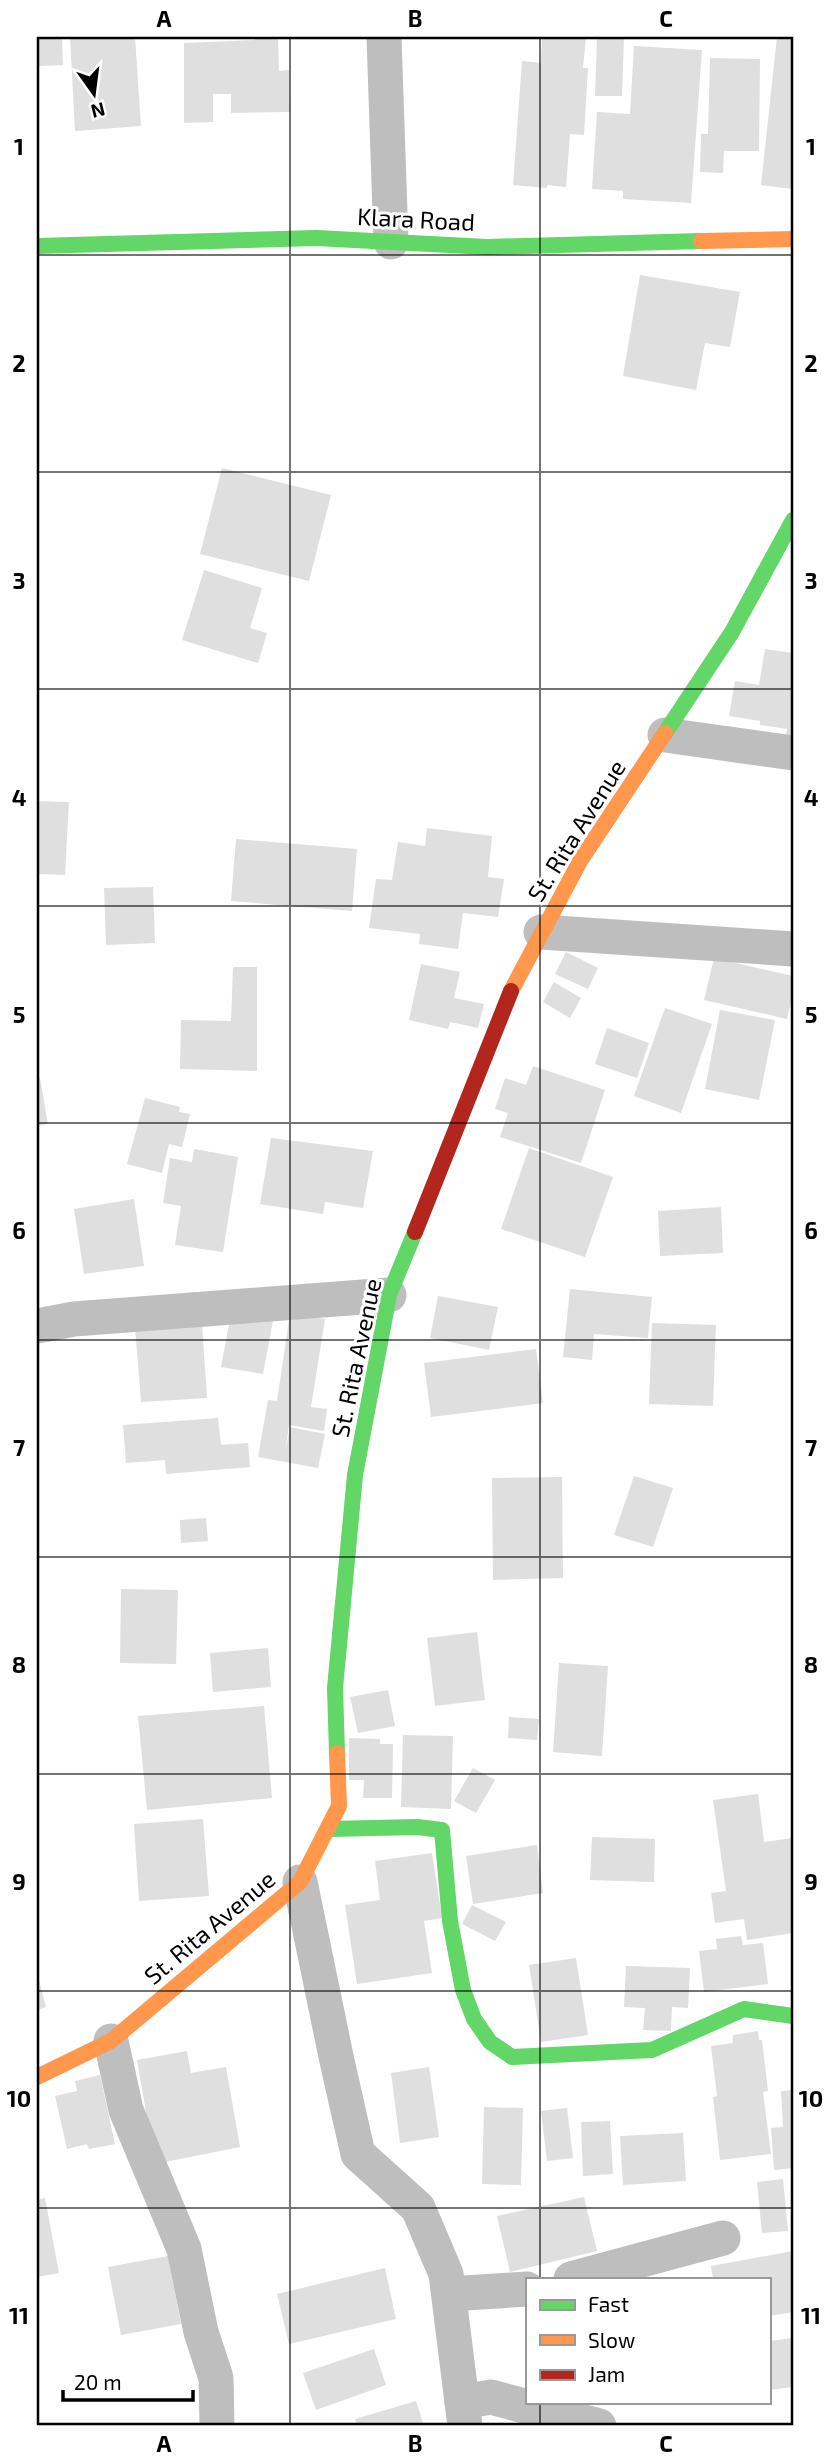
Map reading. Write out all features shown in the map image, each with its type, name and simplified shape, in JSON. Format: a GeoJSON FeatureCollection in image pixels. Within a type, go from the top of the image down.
{"type":"FeatureCollection","features":[{"type":"Feature","properties":{"kind":"street"},"geometry":{"type":"LineString","coordinates":[[384,37],[391,242]]}},
{"type":"Feature","properties":{"kind":"street","name":"Klara Road"},"geometry":{"type":"LineString","coordinates":[[37,246],[316,238],[486,247],[793,239]]}},
{"type":"Feature","properties":{"kind":"street","name":"St. Rita Avenue"},"geometry":{"type":"LineString","coordinates":[[37,2077],[111,2041],[300,1882],[329,1829],[339,1805],[335,1688],[355,1475],[389,1294],[517,977],[580,861],[732,632],[793,520]]}},
{"type":"Feature","properties":{"kind":"street"},"geometry":{"type":"LineString","coordinates":[[664,735],[793,753]]}},
{"type":"Feature","properties":{"kind":"street"},"geometry":{"type":"LineString","coordinates":[[541,932],[793,950]]}},
{"type":"Feature","properties":{"kind":"street"},"geometry":{"type":"LineString","coordinates":[[37,1325],[74,1319],[389,1294]]}},
{"type":"Feature","properties":{"kind":"street"},"geometry":{"type":"LineString","coordinates":[[329,1829],[417,1827],[442,1830],[455,1965],[468,2004],[485,2037],[500,2053],[512,2057],[652,2050],[744,2009],[793,2016]]}},
{"type":"Feature","properties":{"kind":"street"},"geometry":{"type":"LineString","coordinates":[[300,1882],[358,2154],[418,2208],[446,2274],[464,2414],[491,2397],[599,2426]]}},
{"type":"Feature","properties":{"kind":"street"},"geometry":{"type":"LineString","coordinates":[[111,2041],[126,2110],[184,2249],[201,2332],[216,2378],[217,2426]]}},
{"type":"Feature","properties":{"kind":"street"},"geometry":{"type":"LineString","coordinates":[[575,2278],[723,2238]]}},
{"type":"Feature","properties":{"kind":"street"},"geometry":{"type":"LineString","coordinates":[[449,2294],[526,2289]]}},
{"type":"Feature","properties":{"kind":"building"},"geometry":{"type":"Polygon","coordinates":[[[38,37],[62,37],[63,65],[39,66],[38,37]]]}},
{"type":"Feature","properties":{"kind":"building"},"geometry":{"type":"Polygon","coordinates":[[[70,37],[135,37],[141,126],[75,131],[70,37]]]}},
{"type":"Feature","properties":{"kind":"building"},"geometry":{"type":"Polygon","coordinates":[[[255,37],[278,37],[279,71],[289,70],[290,112],[231,113],[231,94],[213,94],[213,122],[184,123],[184,43],[255,40],[255,37]]]}},
{"type":"Feature","properties":{"kind":"building"},"geometry":{"type":"Polygon","coordinates":[[[542,37],[586,37],[583,68],[588,68],[584,135],[570,134],[566,187],[513,185],[522,61],[541,63],[542,37]]]}},
{"type":"Feature","properties":{"kind":"building"},"geometry":{"type":"Polygon","coordinates":[[[597,37],[624,37],[622,96],[595,96],[597,37]]]}},
{"type":"Feature","properties":{"kind":"building"},"geometry":{"type":"Polygon","coordinates":[[[777,37],[793,38],[793,189],[761,185],[777,37]]]}},
{"type":"Feature","properties":{"kind":"building"},"geometry":{"type":"Polygon","coordinates":[[[634,46],[702,50],[691,203],[623,199],[623,191],[592,189],[597,112],[630,114],[634,46]]]}},
{"type":"Feature","properties":{"kind":"building"},"geometry":{"type":"Polygon","coordinates":[[[710,58],[760,59],[759,151],[724,151],[723,173],[700,172],[701,134],[708,134],[710,58]]]}},
{"type":"Feature","properties":{"kind":"building"},"geometry":{"type":"Polygon","coordinates":[[[640,275],[740,292],[730,347],[705,343],[696,390],[623,376],[640,275]]]}},
{"type":"Feature","properties":{"kind":"building"},"geometry":{"type":"Polygon","coordinates":[[[222,468],[331,495],[309,581],[200,554],[222,468]]]}},
{"type":"Feature","properties":{"kind":"building"},"geometry":{"type":"Polygon","coordinates":[[[204,570],[262,588],[250,628],[267,633],[258,663],[182,640],[204,570]]]}},
{"type":"Feature","properties":{"kind":"building"},"geometry":{"type":"Polygon","coordinates":[[[765,649],[793,653],[793,739],[785,738],[787,729],[729,716],[735,681],[759,685],[765,649]]]}},
{"type":"Feature","properties":{"kind":"building"},"geometry":{"type":"Polygon","coordinates":[[[37,801],[69,802],[65,875],[37,874],[37,801]]]}},
{"type":"Feature","properties":{"kind":"building"},"geometry":{"type":"Polygon","coordinates":[[[427,828],[492,836],[488,877],[504,879],[498,917],[463,913],[458,949],[419,944],[420,934],[369,928],[376,879],[392,880],[398,842],[425,846],[427,828]]]}},
{"type":"Feature","properties":{"kind":"building"},"geometry":{"type":"Polygon","coordinates":[[[236,839],[357,849],[352,911],[231,901],[236,839]]]}},
{"type":"Feature","properties":{"kind":"building"},"geometry":{"type":"Polygon","coordinates":[[[153,887],[155,943],[106,945],[104,888],[153,887]]]}},
{"type":"Feature","properties":{"kind":"building"},"geometry":{"type":"Polygon","coordinates":[[[566,952],[598,968],[588,989],[555,974],[566,952]]]}},
{"type":"Feature","properties":{"kind":"building"},"geometry":{"type":"Polygon","coordinates":[[[714,958],[793,976],[793,993],[787,1019],[704,1000],[714,958]]]}},
{"type":"Feature","properties":{"kind":"building"},"geometry":{"type":"Polygon","coordinates":[[[421,964],[460,972],[454,998],[484,1004],[478,1028],[450,1022],[448,1029],[409,1020],[421,964]]]}},
{"type":"Feature","properties":{"kind":"building"},"geometry":{"type":"Polygon","coordinates":[[[233,967],[257,967],[257,1071],[180,1069],[181,1020],[231,1021],[233,967]]]}},
{"type":"Feature","properties":{"kind":"building"},"geometry":{"type":"Polygon","coordinates":[[[554,982],[581,998],[570,1018],[543,1002],[554,982]]]}},
{"type":"Feature","properties":{"kind":"building"},"geometry":{"type":"Polygon","coordinates":[[[665,1008],[712,1024],[681,1113],[634,1096],[665,1008]]]}},
{"type":"Feature","properties":{"kind":"building"},"geometry":{"type":"Polygon","coordinates":[[[720,1010],[775,1020],[759,1100],[705,1089],[720,1010]]]}},
{"type":"Feature","properties":{"kind":"building"},"geometry":{"type":"Polygon","coordinates":[[[607,1028],[649,1043],[637,1078],[595,1064],[607,1028]]]}},
{"type":"Feature","properties":{"kind":"building"},"geometry":{"type":"Polygon","coordinates":[[[533,1066],[605,1090],[581,1163],[500,1137],[508,1113],[495,1109],[505,1078],[526,1085],[533,1066]]]}},
{"type":"Feature","properties":{"kind":"building"},"geometry":{"type":"Polygon","coordinates":[[[37,1078],[40,1078],[48,1124],[37,1126],[37,1078]]]}},
{"type":"Feature","properties":{"kind":"building"},"geometry":{"type":"Polygon","coordinates":[[[145,1098],[180,1107],[179,1112],[190,1114],[182,1147],[169,1144],[162,1173],[127,1164],[145,1098]]]}},
{"type":"Feature","properties":{"kind":"building"},"geometry":{"type":"Polygon","coordinates":[[[271,1138],[373,1151],[363,1208],[325,1202],[323,1214],[260,1204],[271,1138]]]}},
{"type":"Feature","properties":{"kind":"building"},"geometry":{"type":"Polygon","coordinates":[[[529,1148],[613,1177],[585,1257],[501,1229],[529,1148]]]}},
{"type":"Feature","properties":{"kind":"building"},"geometry":{"type":"Polygon","coordinates":[[[194,1149],[238,1157],[223,1252],[175,1245],[181,1206],[163,1203],[170,1158],[192,1162],[194,1149]]]}},
{"type":"Feature","properties":{"kind":"building"},"geometry":{"type":"Polygon","coordinates":[[[134,1199],[144,1266],[84,1274],[74,1209],[134,1199]]]}},
{"type":"Feature","properties":{"kind":"building"},"geometry":{"type":"Polygon","coordinates":[[[721,1207],[723,1253],[660,1256],[658,1211],[721,1207]]]}},
{"type":"Feature","properties":{"kind":"building"},"geometry":{"type":"Polygon","coordinates":[[[570,1289],[652,1297],[648,1338],[594,1334],[592,1360],[563,1357],[570,1289]]]}},
{"type":"Feature","properties":{"kind":"building"},"geometry":{"type":"Polygon","coordinates":[[[438,1296],[498,1307],[489,1350],[430,1338],[438,1296]]]}},
{"type":"Feature","properties":{"kind":"building"},"geometry":{"type":"Polygon","coordinates":[[[232,1308],[274,1315],[263,1374],[221,1367],[232,1308]]]}},
{"type":"Feature","properties":{"kind":"building"},"geometry":{"type":"Polygon","coordinates":[[[290,1313],[325,1319],[311,1407],[327,1409],[324,1431],[289,1425],[285,1453],[290,1427],[325,1434],[318,1468],[258,1457],[268,1400],[277,1401],[290,1313]]]}},
{"type":"Feature","properties":{"kind":"building"},"geometry":{"type":"Polygon","coordinates":[[[202,1323],[207,1398],[141,1402],[135,1327],[202,1323]]]}},
{"type":"Feature","properties":{"kind":"building"},"geometry":{"type":"Polygon","coordinates":[[[652,1323],[716,1325],[713,1406],[649,1404],[652,1323]]]}},
{"type":"Feature","properties":{"kind":"building"},"geometry":{"type":"Polygon","coordinates":[[[536,1349],[543,1403],[431,1417],[424,1363],[536,1349]]]}},
{"type":"Feature","properties":{"kind":"building"},"geometry":{"type":"Polygon","coordinates":[[[218,1418],[221,1445],[248,1443],[250,1467],[166,1474],[165,1460],[126,1463],[123,1425],[218,1418]]]}},
{"type":"Feature","properties":{"kind":"building"},"geometry":{"type":"Polygon","coordinates":[[[634,1476],[673,1488],[653,1547],[614,1535],[634,1476]]]}},
{"type":"Feature","properties":{"kind":"building"},"geometry":{"type":"Polygon","coordinates":[[[562,1477],[563,1578],[493,1580],[492,1478],[562,1477]]]}},
{"type":"Feature","properties":{"kind":"building"},"geometry":{"type":"Polygon","coordinates":[[[206,1518],[208,1541],[181,1543],[180,1520],[206,1518]]]}},
{"type":"Feature","properties":{"kind":"building"},"geometry":{"type":"Polygon","coordinates":[[[121,1589],[178,1590],[176,1664],[120,1663],[121,1589]]]}},
{"type":"Feature","properties":{"kind":"building"},"geometry":{"type":"Polygon","coordinates":[[[477,1632],[485,1700],[435,1706],[427,1638],[477,1632]]]}},
{"type":"Feature","properties":{"kind":"building"},"geometry":{"type":"Polygon","coordinates":[[[268,1648],[271,1687],[213,1692],[210,1653],[268,1648]]]}},
{"type":"Feature","properties":{"kind":"building"},"geometry":{"type":"Polygon","coordinates":[[[559,1663],[608,1666],[602,1756],[553,1752],[559,1663]]]}},
{"type":"Feature","properties":{"kind":"building"},"geometry":{"type":"Polygon","coordinates":[[[388,1690],[395,1726],[358,1733],[350,1697],[388,1690]]]}},
{"type":"Feature","properties":{"kind":"building"},"geometry":{"type":"Polygon","coordinates":[[[264,1706],[272,1798],[147,1810],[138,1716],[264,1706]]]}},
{"type":"Feature","properties":{"kind":"building"},"geometry":{"type":"Polygon","coordinates":[[[509,1717],[539,1719],[537,1740],[508,1738],[509,1717]]]}},
{"type":"Feature","properties":{"kind":"building"},"geometry":{"type":"Polygon","coordinates":[[[403,1735],[453,1736],[451,1809],[401,1807],[403,1735]]]}},
{"type":"Feature","properties":{"kind":"building"},"geometry":{"type":"Polygon","coordinates":[[[349,1738],[380,1739],[380,1744],[393,1744],[392,1798],[363,1798],[364,1780],[349,1780],[349,1738]]]}},
{"type":"Feature","properties":{"kind":"building"},"geometry":{"type":"Polygon","coordinates":[[[473,1768],[495,1780],[476,1813],[454,1801],[473,1768]]]}},
{"type":"Feature","properties":{"kind":"building"},"geometry":{"type":"Polygon","coordinates":[[[758,1794],[764,1842],[793,1838],[793,1933],[747,1940],[744,1919],[715,1923],[711,1893],[726,1891],[713,1800],[758,1794]]]}},
{"type":"Feature","properties":{"kind":"building"},"geometry":{"type":"Polygon","coordinates":[[[203,1819],[209,1896],[139,1901],[134,1824],[203,1819]]]}},
{"type":"Feature","properties":{"kind":"building"},"geometry":{"type":"Polygon","coordinates":[[[592,1837],[655,1839],[654,1882],[590,1880],[592,1837]]]}},
{"type":"Feature","properties":{"kind":"building"},"geometry":{"type":"Polygon","coordinates":[[[537,1845],[543,1893],[473,1904],[466,1856],[537,1845]]]}},
{"type":"Feature","properties":{"kind":"building"},"geometry":{"type":"Polygon","coordinates":[[[432,1853],[442,1918],[424,1921],[432,1973],[357,1984],[345,1905],[380,1900],[375,1861],[432,1853]]]}},
{"type":"Feature","properties":{"kind":"building"},"geometry":{"type":"Polygon","coordinates":[[[472,1905],[506,1922],[495,1941],[462,1924],[472,1905]]]}},
{"type":"Feature","properties":{"kind":"building"},"geometry":{"type":"Polygon","coordinates":[[[741,1936],[743,1945],[763,1943],[768,1984],[704,1992],[699,1951],[717,1949],[716,1939],[741,1936]]]}},
{"type":"Feature","properties":{"kind":"building"},"geometry":{"type":"Polygon","coordinates":[[[576,1958],[588,2035],[541,2042],[529,1965],[576,1958]]]}},
{"type":"Feature","properties":{"kind":"building"},"geometry":{"type":"Polygon","coordinates":[[[626,1966],[690,1968],[688,2008],[672,2007],[671,2031],[643,2030],[645,2008],[624,2007],[626,1966]]]}},
{"type":"Feature","properties":{"kind":"building"},"geometry":{"type":"Polygon","coordinates":[[[37,1972],[46,2007],[37,2010],[37,1972]]]}},
{"type":"Feature","properties":{"kind":"building"},"geometry":{"type":"Polygon","coordinates":[[[758,2031],[759,2040],[762,2040],[768,2091],[763,2092],[771,2154],[720,2160],[711,2046],[733,2043],[733,2035],[758,2031]]]}},
{"type":"Feature","properties":{"kind":"building"},"geometry":{"type":"Polygon","coordinates":[[[187,2051],[191,2073],[226,2067],[240,2147],[155,2164],[137,2060],[187,2051]]]}},
{"type":"Feature","properties":{"kind":"building"},"geometry":{"type":"Polygon","coordinates":[[[429,2067],[439,2137],[400,2143],[391,2073],[429,2067]]]}},
{"type":"Feature","properties":{"kind":"building"},"geometry":{"type":"Polygon","coordinates":[[[100,2075],[115,2144],[89,2149],[87,2144],[67,2149],[55,2096],[77,2091],[75,2081],[100,2075]]]}},
{"type":"Feature","properties":{"kind":"building"},"geometry":{"type":"Polygon","coordinates":[[[793,2090],[793,2168],[774,2170],[771,2128],[783,2127],[781,2091],[793,2090]]]}},
{"type":"Feature","properties":{"kind":"building"},"geometry":{"type":"Polygon","coordinates":[[[484,2107],[523,2108],[521,2185],[482,2184],[484,2107]]]}},
{"type":"Feature","properties":{"kind":"building"},"geometry":{"type":"Polygon","coordinates":[[[567,2108],[573,2158],[547,2161],[541,2111],[567,2108]]]}},
{"type":"Feature","properties":{"kind":"building"},"geometry":{"type":"Polygon","coordinates":[[[610,2121],[613,2174],[583,2176],[581,2122],[610,2121]]]}},
{"type":"Feature","properties":{"kind":"building"},"geometry":{"type":"Polygon","coordinates":[[[683,2133],[686,2181],[623,2185],[620,2136],[683,2133]]]}},
{"type":"Feature","properties":{"kind":"building"},"geometry":{"type":"Polygon","coordinates":[[[783,2179],[788,2231],[762,2233],[757,2182],[783,2179]]]}},
{"type":"Feature","properties":{"kind":"building"},"geometry":{"type":"Polygon","coordinates":[[[584,2197],[597,2251],[510,2272],[497,2216],[584,2197]]]}},
{"type":"Feature","properties":{"kind":"building"},"geometry":{"type":"Polygon","coordinates":[[[45,2198],[59,2273],[37,2277],[37,2200],[45,2198]]]}},
{"type":"Feature","properties":{"kind":"building"},"geometry":{"type":"Polygon","coordinates":[[[793,2251],[793,2312],[770,2316],[770,2278],[713,2278],[711,2266],[793,2251]]]}},
{"type":"Feature","properties":{"kind":"building"},"geometry":{"type":"Polygon","coordinates":[[[168,2256],[181,2324],[121,2335],[108,2267],[168,2256]]]}},
{"type":"Feature","properties":{"kind":"building"},"geometry":{"type":"Polygon","coordinates":[[[385,2268],[396,2319],[289,2344],[277,2294],[385,2268]]]}},
{"type":"Feature","properties":{"kind":"building"},"geometry":{"type":"Polygon","coordinates":[[[793,2338],[793,2387],[770,2390],[770,2341],[793,2338]]]}},
{"type":"Feature","properties":{"kind":"building"},"geometry":{"type":"Polygon","coordinates":[[[374,2349],[386,2385],[316,2410],[303,2373],[374,2349]]]}},
{"type":"Feature","properties":{"kind":"building"},"geometry":{"type":"Polygon","coordinates":[[[416,2401],[424,2426],[357,2426],[355,2419],[416,2401]]]}},
{"type":"Feature","properties":{"kind":"traffic: fast"},"geometry":{"type":"LineString","coordinates":[[37,246],[316,238],[487,247],[701,241]]}},
{"type":"Feature","properties":{"kind":"traffic: fast"},"geometry":{"type":"LineString","coordinates":[[665,733],[732,632],[793,520]]}},
{"type":"Feature","properties":{"kind":"traffic: fast"},"geometry":{"type":"LineString","coordinates":[[337,1753],[335,1688],[355,1475],[389,1295],[415,1232]]}},
{"type":"Feature","properties":{"kind":"traffic: fast"},"geometry":{"type":"LineString","coordinates":[[329,1829],[417,1827],[442,1830],[450,1921],[463,1990],[474,2019],[490,2042],[512,2057],[652,2050],[744,2009],[793,2016]]}},
{"type":"Feature","properties":{"kind":"traffic: slow"},"geometry":{"type":"LineString","coordinates":[[701,241],[793,239]]}},
{"type":"Feature","properties":{"kind":"traffic: slow"},"geometry":{"type":"LineString","coordinates":[[511,991],[580,861],[665,733]]}},
{"type":"Feature","properties":{"kind":"traffic: slow"},"geometry":{"type":"LineString","coordinates":[[37,2077],[111,2041],[300,1882],[339,1806],[337,1753]]}},
{"type":"Feature","properties":{"kind":"traffic: jam"},"geometry":{"type":"LineString","coordinates":[[415,1232],[511,991]]}}]}
